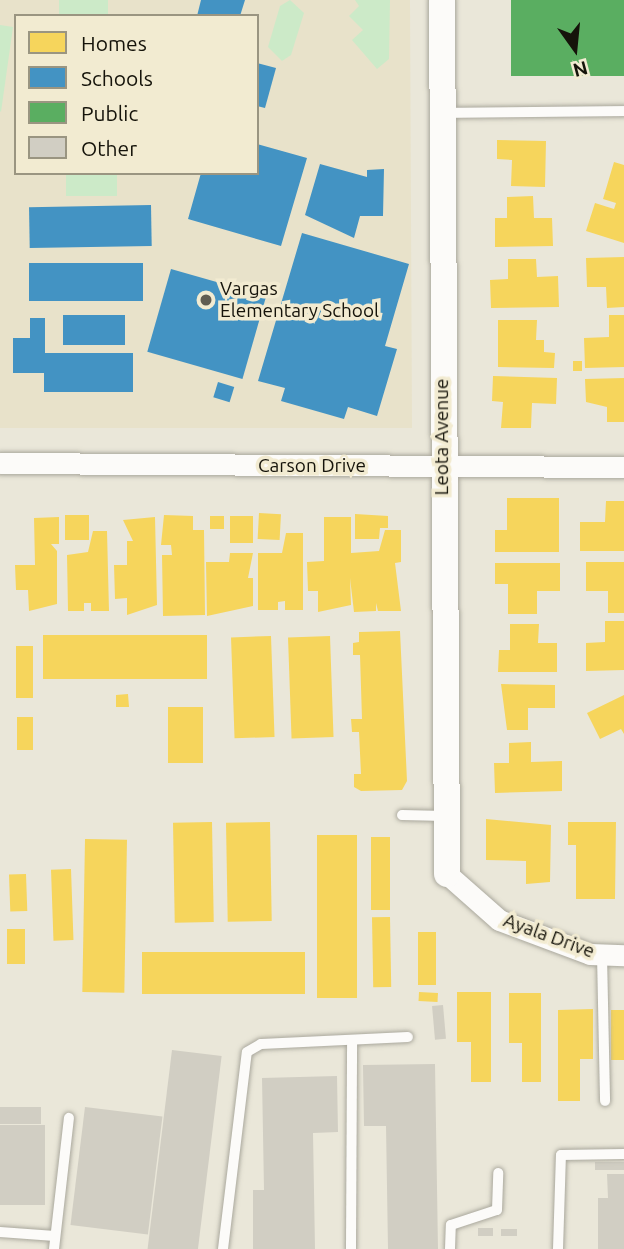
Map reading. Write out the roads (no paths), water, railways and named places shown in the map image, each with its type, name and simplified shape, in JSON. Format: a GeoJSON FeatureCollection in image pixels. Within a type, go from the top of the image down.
{"type":"FeatureCollection","features":[{"type":"Feature","properties":{"kind":"street","name":"Leota Avenue"},"geometry":{"type":"LineString","coordinates":[[442,0],[447,874]]}},
{"type":"Feature","properties":{"kind":"street","name":"Carson Drive"},"geometry":{"type":"LineString","coordinates":[[0,463],[624,467]]}},
{"type":"Feature","properties":{"kind":"street","name":"Ayala Drive"},"geometry":{"type":"LineString","coordinates":[[447,874],[499,920],[601,955],[624,955]]}},
{"type":"Feature","properties":{"kind":"lane"},"geometry":{"type":"LineString","coordinates":[[441,113],[624,111]]}},
{"type":"Feature","properties":{"kind":"lane"},"geometry":{"type":"LineString","coordinates":[[402,815],[448,817]]}},
{"type":"Feature","properties":{"kind":"lane"},"geometry":{"type":"LineString","coordinates":[[601,955],[605,1101]]}},
{"type":"Feature","properties":{"kind":"lane"},"geometry":{"type":"LineString","coordinates":[[223,1249],[247,1052],[261,1044],[408,1037]]}},
{"type":"Feature","properties":{"kind":"lane"},"geometry":{"type":"LineString","coordinates":[[351,1249],[352,1040]]}},
{"type":"Feature","properties":{"kind":"lane"},"geometry":{"type":"LineString","coordinates":[[54,1249],[69,1118]]}},
{"type":"Feature","properties":{"kind":"lane"},"geometry":{"type":"LineString","coordinates":[[558,1249],[561,1155],[624,1154]]}},
{"type":"Feature","properties":{"kind":"lane"},"geometry":{"type":"LineString","coordinates":[[450,1249],[451,1225],[496,1210],[498,1173]]}},
{"type":"Feature","properties":{"kind":"lane"},"geometry":{"type":"LineString","coordinates":[[0,1232],[55,1236]]}},
{"type":"Feature","properties":{"kind":"place","name":"Vargas Elementary School"},"geometry":{"type":"Point","coordinates":[206,300]}}]}
